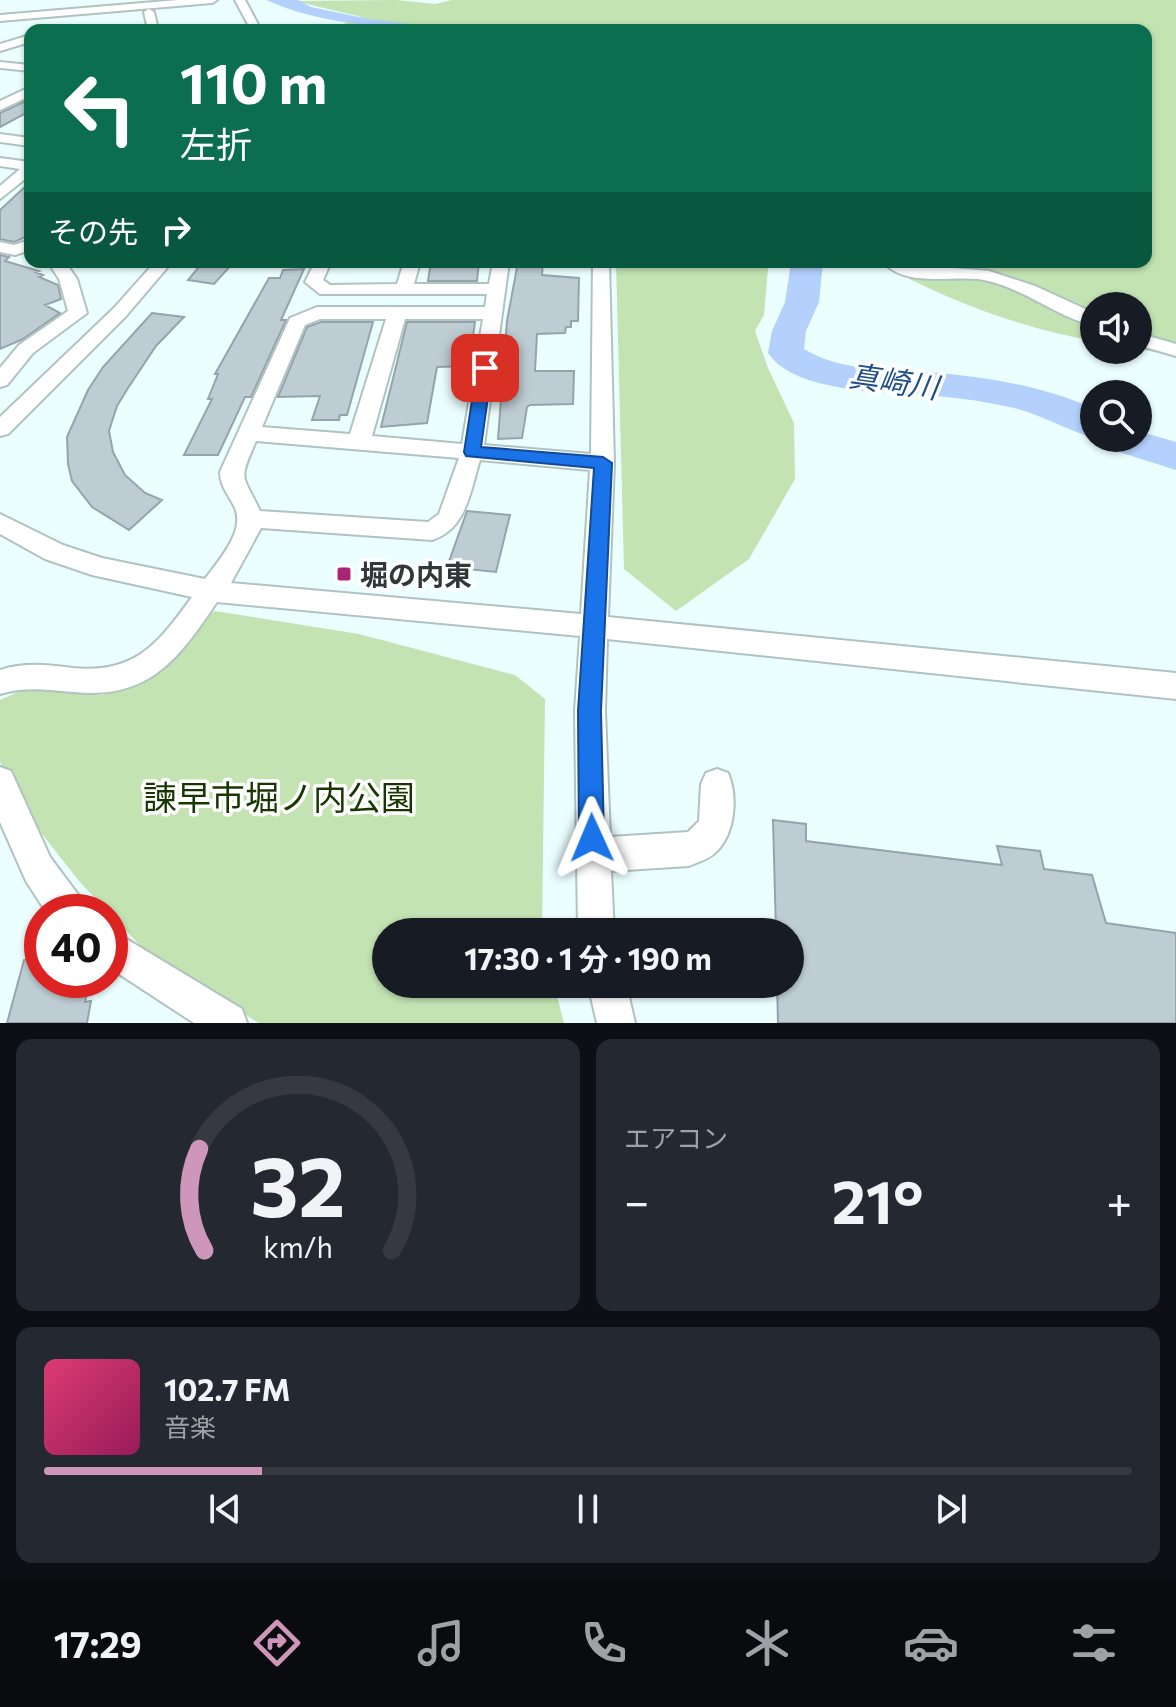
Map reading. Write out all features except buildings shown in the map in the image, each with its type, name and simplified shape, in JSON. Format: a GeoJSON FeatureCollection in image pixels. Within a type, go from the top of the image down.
{"type":"FeatureCollection","features":[{"type":"Feature","properties":{"kind":"street"},"geometry":{"type":"LineString","coordinates":[[1,11],[212,0]]}},
{"type":"Feature","properties":{"kind":"street"},"geometry":{"type":"LineString","coordinates":[[240,0],[253,24]]}},
{"type":"Feature","properties":{"kind":"street"},"geometry":{"type":"LineString","coordinates":[[91,19],[177,9]]}},
{"type":"Feature","properties":{"kind":"street"},"geometry":{"type":"LineString","coordinates":[[149,12],[152,24]]}},
{"type":"Feature","properties":{"kind":"street"},"geometry":{"type":"LineString","coordinates":[[0,24],[68,22]]}},
{"type":"Feature","properties":{"kind":"street"},"geometry":{"type":"LineString","coordinates":[[0,49],[24,40]]}},
{"type":"Feature","properties":{"kind":"street"},"geometry":{"type":"LineString","coordinates":[[0,49],[24,51]]}},
{"type":"Feature","properties":{"kind":"street"},"geometry":{"type":"LineString","coordinates":[[0,65],[24,67]]}},
{"type":"Feature","properties":{"kind":"street"},"geometry":{"type":"LineString","coordinates":[[12,82],[24,83]]}},
{"type":"Feature","properties":{"kind":"street"},"geometry":{"type":"LineString","coordinates":[[0,106],[24,94]]}},
{"type":"Feature","properties":{"kind":"street"},"geometry":{"type":"LineString","coordinates":[[0,138],[24,141]]}},
{"type":"Feature","properties":{"kind":"street"},"geometry":{"type":"LineString","coordinates":[[0,162],[24,166]]}},
{"type":"Feature","properties":{"kind":"street"},"geometry":{"type":"LineString","coordinates":[[0,194],[24,172]]}},
{"type":"Feature","properties":{"kind":"street"},"geometry":{"type":"LineString","coordinates":[[0,247],[24,248]]}},
{"type":"Feature","properties":{"kind":"street"},"geometry":{"type":"LineString","coordinates":[[0,381],[26,349],[78,313],[68,279],[60,268]]}},
{"type":"Feature","properties":{"kind":"street"},"geometry":{"type":"LineString","coordinates":[[0,429],[120,312],[159,268]]}},
{"type":"Feature","properties":{"kind":"street"},"geometry":{"type":"LineString","coordinates":[[320,268],[314,282],[326,290],[497,289]]}},
{"type":"Feature","properties":{"kind":"street"},"geometry":{"type":"LineString","coordinates":[[404,290],[410,268]]}},
{"type":"Feature","properties":{"kind":"street"},"geometry":{"type":"LineString","coordinates":[[250,519],[432,531],[449,519],[472,452],[500,268]]}},
{"type":"Feature","properties":{"kind":"street"},"geometry":{"type":"LineString","coordinates":[[595,918],[590,711],[603,463],[601,268]]}},
{"type":"Feature","properties":{"kind":"street"},"geometry":{"type":"LineString","coordinates":[[904,268],[918,274],[964,272],[988,276],[1080,314]]}},
{"type":"Feature","properties":{"kind":"street"},"geometry":{"type":"LineString","coordinates":[[0,682],[28,675],[100,682],[115,680],[145,669],[169,651],[244,540],[250,519],[244,501],[232,488],[230,480],[297,322],[317,313],[493,313]]}},
{"type":"Feature","properties":{"kind":"street"},"geometry":{"type":"LineString","coordinates":[[359,442],[397,313]]}},
{"type":"Feature","properties":{"kind":"street"},"geometry":{"type":"LineString","coordinates":[[1152,343],[1176,350]]}},
{"type":"Feature","properties":{"kind":"street"},"geometry":{"type":"LineString","coordinates":[[249,433],[603,463]]}},
{"type":"Feature","properties":{"kind":"street"},"geometry":{"type":"LineString","coordinates":[[0,523],[54,552],[101,568],[211,591],[780,644],[1176,686]]}},
{"type":"Feature","properties":{"kind":"street"},"geometry":{"type":"LineString","coordinates":[[0,782],[30,852],[55,894]]}},
{"type":"Feature","properties":{"kind":"street"},"geometry":{"type":"LineString","coordinates":[[592,855],[689,849],[703,844],[714,833],[717,784]]}},
{"type":"Feature","properties":{"kind":"street"},"geometry":{"type":"LineString","coordinates":[[128,959],[228,1023]]}},
{"type":"Feature","properties":{"kind":"street"},"geometry":{"type":"LineString","coordinates":[[610,998],[616,1023]]}},
{"type":"Feature","properties":{"kind":"green space"},"geometry":{"type":"Polygon","coordinates":[[[396,0],[435,4],[452,0],[1176,0],[1176,356],[1152,352],[1152,292],[1080,292],[1080,338],[1009,320],[930,289],[889,268],[1152,268],[1152,24],[343,24],[362,17],[294,1],[396,0]]]}},
{"type":"Feature","properties":{"kind":"green space"},"geometry":{"type":"Polygon","coordinates":[[[616,268],[767,268],[764,315],[755,331],[768,368],[794,423],[795,479],[749,559],[676,611],[624,569],[616,268]]]}},
{"type":"Feature","properties":{"kind":"green space","name":"諫早市堀ノ内公園"},"geometry":{"type":"Polygon","coordinates":[[[215,611],[359,634],[515,675],[545,699],[542,918],[372,918],[372,998],[558,998],[564,1023],[259,1023],[151,957],[128,933],[128,894],[91,894],[34,824],[0,762],[0,700],[24,689],[102,695],[151,679],[175,640],[215,611]]]}},
{"type":"Feature","properties":{"kind":"water"},"geometry":{"type":"Polygon","coordinates":[[[266,0],[298,0],[311,7],[413,24],[358,24],[288,9],[266,0]]]}},
{"type":"Feature","properties":{"kind":"waterway","name":"真崎川"},"geometry":{"type":"LineString","coordinates":[[806,268],[802,302],[789,331],[786,353],[802,363],[857,378],[996,392],[1056,408],[1080,418]]}},
{"type":"Feature","properties":{"kind":"waterway","name":"真崎川"},"geometry":{"type":"LineString","coordinates":[[1152,449],[1176,456]]}},
{"type":"Feature","properties":{"kind":"place","name":"堀の内東"},"geometry":{"type":"Point","coordinates":[344,574]}},
{"type":"Feature","properties":{"kind":"route"},"geometry":{"type":"LineString","coordinates":[[485,368],[472,452],[603,463],[590,711],[592,838]]}}]}
